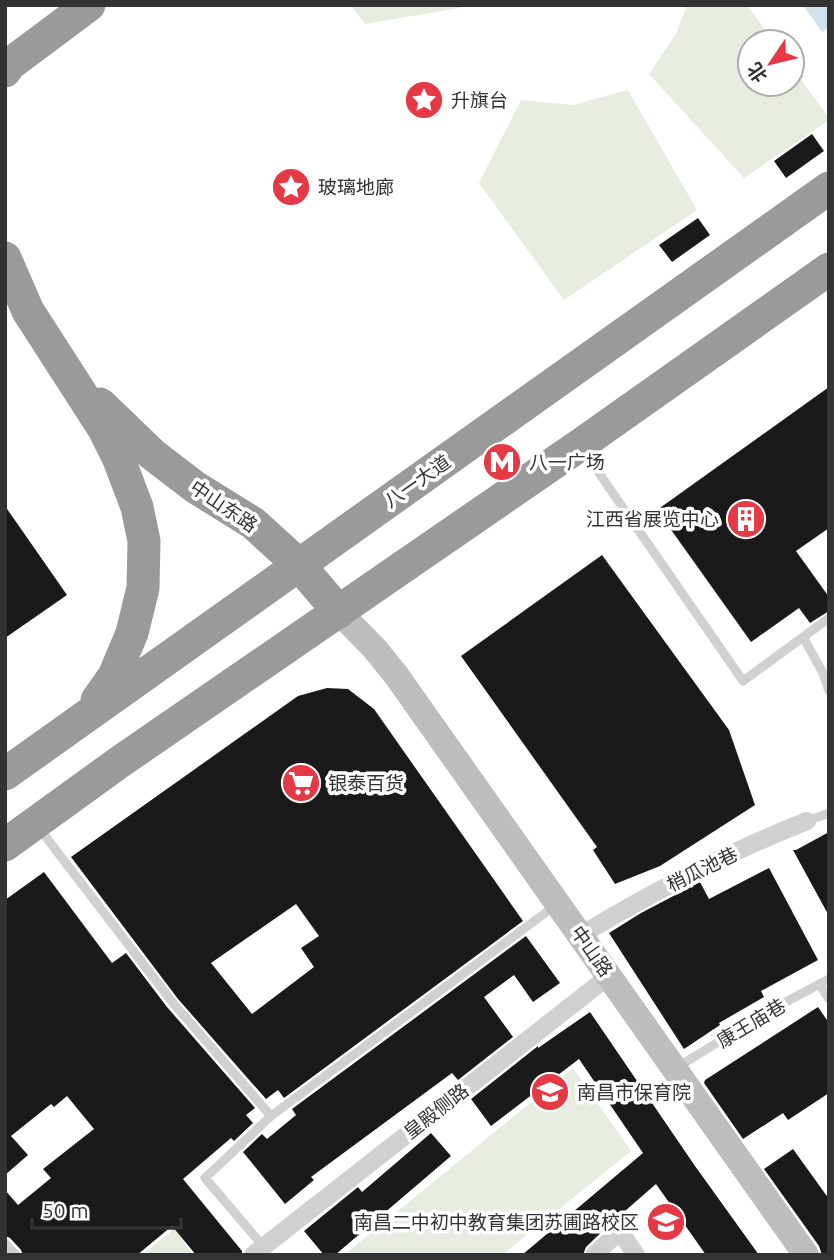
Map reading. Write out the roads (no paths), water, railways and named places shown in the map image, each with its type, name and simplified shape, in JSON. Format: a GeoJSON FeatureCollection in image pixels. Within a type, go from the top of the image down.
{"type":"FeatureCollection","features":[{"type":"Feature","properties":{"kind":"highway"},"geometry":{"type":"LineString","coordinates":[[5,71],[10,64],[89,5]]}},
{"type":"Feature","properties":{"kind":"highway","name":"八一大道"},"geometry":{"type":"LineString","coordinates":[[5,774],[829,188]]}},
{"type":"Feature","properties":{"kind":"highway","name":"中山东路"},"geometry":{"type":"LineString","coordinates":[[5,258],[28,311],[104,429],[118,457],[137,507],[144,541],[143,588],[132,633],[114,676],[87,714]]}},
{"type":"Feature","properties":{"kind":"highway"},"geometry":{"type":"LineString","coordinates":[[5,845],[121,761],[580,445],[829,269]]}},
{"type":"Feature","properties":{"kind":"highway","name":"中山东路"},"geometry":{"type":"LineString","coordinates":[[67,369],[152,454],[195,487],[253,523],[299,565],[339,612]]}},
{"type":"Feature","properties":{"kind":"main road","name":"中山东路"},"geometry":{"type":"LineString","coordinates":[[339,612],[374,649]]}},
{"type":"Feature","properties":{"kind":"main road","name":"中山路"},"geometry":{"type":"LineString","coordinates":[[374,649],[581,935],[806,1255]]}},
{"type":"Feature","properties":{"kind":"street","name":"梢瓜池巷"},"geometry":{"type":"LineString","coordinates":[[581,935],[640,900],[768,837],[807,821]]}},
{"type":"Feature","properties":{"kind":"street","name":"皇殿侧路"},"geometry":{"type":"LineString","coordinates":[[258,1250],[609,976]]}},
{"type":"Feature","properties":{"kind":"street"},"geometry":{"type":"LineString","coordinates":[[594,1255],[620,1231],[636,1255]]}},
{"type":"Feature","properties":{"kind":"lane"},"geometry":{"type":"LineString","coordinates":[[580,445],[744,681],[829,618]]}},
{"type":"Feature","properties":{"kind":"lane"},"geometry":{"type":"LineString","coordinates":[[803,637],[829,691]]}},
{"type":"Feature","properties":{"kind":"lane","name":"梢瓜池巷"},"geometry":{"type":"LineString","coordinates":[[807,821],[829,813]]}},
{"type":"Feature","properties":{"kind":"lane"},"geometry":{"type":"LineString","coordinates":[[36,823],[173,1003],[271,1116]]}},
{"type":"Feature","properties":{"kind":"lane","name":"皇殿侧路"},"geometry":{"type":"LineString","coordinates":[[258,1250],[205,1178],[271,1116],[558,904]]}},
{"type":"Feature","properties":{"kind":"lane","name":"康王庙巷"},"geometry":{"type":"LineString","coordinates":[[675,1069],[767,1012],[829,979]]}},
{"type":"Feature","properties":{"kind":"lane"},"geometry":{"type":"LineString","coordinates":[[819,984],[829,999]]}},
{"type":"Feature","properties":{"kind":"lane"},"geometry":{"type":"LineString","coordinates":[[5,1243],[16,1255]]}},
{"type":"Feature","properties":{"kind":"water"},"geometry":{"type":"Polygon","coordinates":[[[803,5],[829,5],[829,27],[822,32],[803,5]]]}},
{"type":"Feature","properties":{"kind":"place","name":"升旗台"},"geometry":{"type":"Point","coordinates":[424,100]}},
{"type":"Feature","properties":{"kind":"place","name":"玻璃地廊"},"geometry":{"type":"Point","coordinates":[291,187]}},
{"type":"Feature","properties":{"kind":"place","name":"八一广场"},"geometry":{"type":"Point","coordinates":[502,462]}},
{"type":"Feature","properties":{"kind":"place","name":"江西省展览中心"},"geometry":{"type":"Point","coordinates":[746,519]}},
{"type":"Feature","properties":{"kind":"place","name":"银泰百货"},"geometry":{"type":"Point","coordinates":[301,783]}},
{"type":"Feature","properties":{"kind":"place","name":"南昌市保育院"},"geometry":{"type":"Point","coordinates":[550,1092]}},
{"type":"Feature","properties":{"kind":"place","name":"南昌二中初中教育集团苏圃路校区"},"geometry":{"type":"Point","coordinates":[666,1222]}}]}
